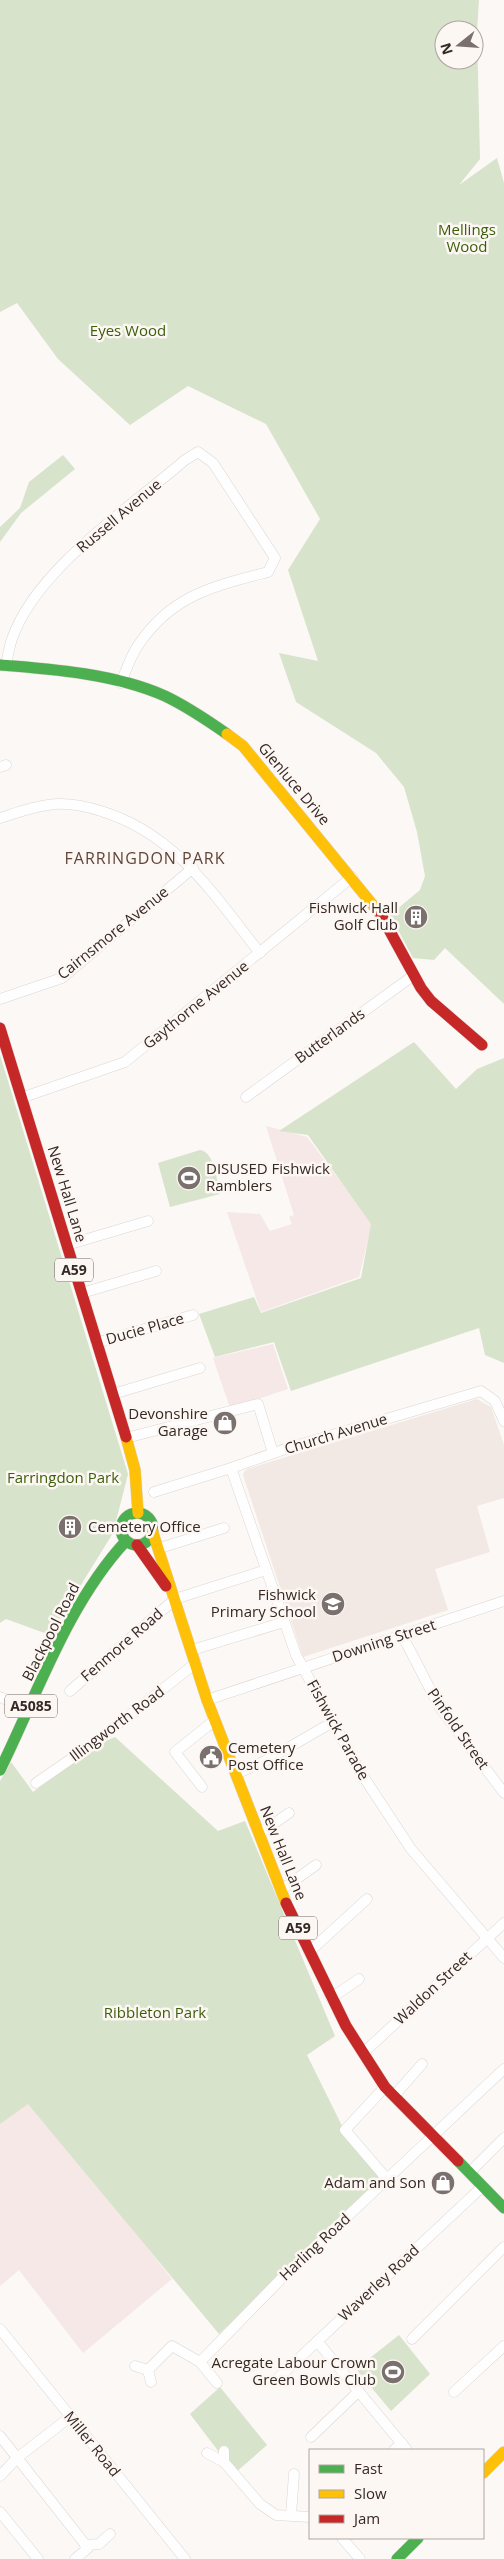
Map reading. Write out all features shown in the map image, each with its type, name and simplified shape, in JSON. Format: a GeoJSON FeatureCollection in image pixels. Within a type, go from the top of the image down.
{"type":"FeatureCollection","features":[{"type":"Feature","properties":{"kind":"main road","name":"Glenluce Drive"},"geometry":{"type":"LineString","coordinates":[[3,665],[52,669],[120,683],[164,696],[211,723],[243,746],[384,918],[414,975],[431,1001],[482,1045]]}},
{"type":"Feature","properties":{"kind":"main road","name":"New Hall Lane"},"geometry":{"type":"LineString","coordinates":[[0,1028],[126,1438],[135,1470],[138,1513]]}},
{"type":"Feature","properties":{"kind":"main road","name":"A59"},"geometry":{"type":"LineString","coordinates":[[138,1513],[148,1518],[152,1530]]}},
{"type":"Feature","properties":{"kind":"main road"},"geometry":{"type":"LineString","coordinates":[[138,1513],[129,1516],[122,1522],[121,1531],[136,1542],[160,1548]]}},
{"type":"Feature","properties":{"kind":"main road","name":"New Hall Lane"},"geometry":{"type":"LineString","coordinates":[[152,1530],[160,1548],[174,1599],[208,1700],[258,1834],[281,1890],[332,1998],[363,2053],[385,2087],[504,2208]]}},
{"type":"Feature","properties":{"kind":"main road"},"geometry":{"type":"LineString","coordinates":[[136,1542],[152,1530]]}},
{"type":"Feature","properties":{"kind":"main road","name":"New Hall Lane"},"geometry":{"type":"LineString","coordinates":[[136,1542],[174,1599]]}},
{"type":"Feature","properties":{"kind":"main road","name":"Blackpool Road"},"geometry":{"type":"LineString","coordinates":[[0,1770],[3,1757],[29,1709],[60,1641],[95,1579],[114,1553],[136,1542]]}},
{"type":"Feature","properties":{"kind":"main road"},"geometry":{"type":"LineString","coordinates":[[484,2472],[504,2452]]}},
{"type":"Feature","properties":{"kind":"main road"},"geometry":{"type":"LineString","coordinates":[[397,2559],[417,2539]]}},
{"type":"Feature","properties":{"kind":"street","name":"Russell Avenue"},"geometry":{"type":"LineString","coordinates":[[3,665],[12,638],[31,605],[50,580],[88,539],[185,460],[198,452],[213,463],[275,558],[268,572],[209,588],[168,610],[139,644],[120,683]]}},
{"type":"Feature","properties":{"kind":"street"},"geometry":{"type":"LineString","coordinates":[[0,818],[48,804],[91,808],[132,823],[157,838],[193,868],[260,953]]}},
{"type":"Feature","properties":{"kind":"street","name":"Cairnsmore Avenue"},"geometry":{"type":"LineString","coordinates":[[0,999],[62,978],[193,868]]}},
{"type":"Feature","properties":{"kind":"street","name":"Gaythorne Avenue"},"geometry":{"type":"LineString","coordinates":[[21,1098],[125,1062],[352,877]]}},
{"type":"Feature","properties":{"kind":"street","name":"Butterlands"},"geometry":{"type":"LineString","coordinates":[[246,1097],[414,975]]}},
{"type":"Feature","properties":{"kind":"street"},"geometry":{"type":"LineString","coordinates":[[67,1246],[148,1221]]}},
{"type":"Feature","properties":{"kind":"street"},"geometry":{"type":"LineString","coordinates":[[82,1293],[156,1271]]}},
{"type":"Feature","properties":{"kind":"street","name":"Ducie Place"},"geometry":{"type":"LineString","coordinates":[[96,1343],[193,1315]]}},
{"type":"Feature","properties":{"kind":"street"},"geometry":{"type":"LineString","coordinates":[[112,1394],[200,1368]]}},
{"type":"Feature","properties":{"kind":"street","name":"Church Avenue"},"geometry":{"type":"LineString","coordinates":[[154,1492],[272,1453],[481,1391],[495,1401],[504,1422]]}},
{"type":"Feature","properties":{"kind":"street"},"geometry":{"type":"LineString","coordinates":[[126,1438],[258,1404],[272,1453]]}},
{"type":"Feature","properties":{"kind":"street","name":"Fishwick Parade"},"geometry":{"type":"LineString","coordinates":[[231,1468],[284,1622],[303,1668],[361,1773],[411,1849],[504,1958]]}},
{"type":"Feature","properties":{"kind":"street"},"geometry":{"type":"LineString","coordinates":[[160,1548],[224,1528]]}},
{"type":"Feature","properties":{"kind":"street"},"geometry":{"type":"LineString","coordinates":[[174,1599],[266,1570]]}},
{"type":"Feature","properties":{"kind":"street","name":"Fenmore Road"},"geometry":{"type":"LineString","coordinates":[[70,1691],[174,1599]]}},
{"type":"Feature","properties":{"kind":"street","name":"Downing Street"},"geometry":{"type":"LineString","coordinates":[[208,1700],[504,1601]]}},
{"type":"Feature","properties":{"kind":"street"},"geometry":{"type":"LineString","coordinates":[[192,1650],[284,1622]]}},
{"type":"Feature","properties":{"kind":"street","name":"Pinfold Street"},"geometry":{"type":"LineString","coordinates":[[402,1635],[435,1701],[504,1794]]}},
{"type":"Feature","properties":{"kind":"street","name":"Illingworth Road"},"geometry":{"type":"LineString","coordinates":[[36,1783],[94,1743],[196,1662]]}},
{"type":"Feature","properties":{"kind":"street"},"geometry":{"type":"LineString","coordinates":[[0,1697],[29,1709]]}},
{"type":"Feature","properties":{"kind":"street"},"geometry":{"type":"LineString","coordinates":[[202,1787],[175,1752],[215,1720]]}},
{"type":"Feature","properties":{"kind":"street"},"geometry":{"type":"LineString","coordinates":[[236,1774],[266,1760],[333,1722]]}},
{"type":"Feature","properties":{"kind":"street"},"geometry":{"type":"LineString","coordinates":[[258,1834],[288,1814]]}},
{"type":"Feature","properties":{"kind":"street"},"geometry":{"type":"LineString","coordinates":[[281,1890],[316,1865]]}},
{"type":"Feature","properties":{"kind":"street"},"geometry":{"type":"LineString","coordinates":[[310,1952],[366,1899]]}},
{"type":"Feature","properties":{"kind":"street","name":"Waldon Street"},"geometry":{"type":"LineString","coordinates":[[363,2053],[504,1923]]}},
{"type":"Feature","properties":{"kind":"street"},"geometry":{"type":"LineString","coordinates":[[332,1998],[359,1979]]}},
{"type":"Feature","properties":{"kind":"street"},"geometry":{"type":"LineString","coordinates":[[394,2096],[422,2064]]}},
{"type":"Feature","properties":{"kind":"street","name":"Harling Road"},"geometry":{"type":"LineString","coordinates":[[200,2362],[283,2277],[504,2069]]}},
{"type":"Feature","properties":{"kind":"street"},"geometry":{"type":"LineString","coordinates":[[385,2087],[345,2130],[387,2179]]}},
{"type":"Feature","properties":{"kind":"street"},"geometry":{"type":"LineString","coordinates":[[469,2174],[504,2138]]}},
{"type":"Feature","properties":{"kind":"street","name":"Waverley Road"},"geometry":{"type":"LineString","coordinates":[[277,2379],[482,2187]]}},
{"type":"Feature","properties":{"kind":"street"},"geometry":{"type":"LineString","coordinates":[[412,2339],[504,2247]]}},
{"type":"Feature","properties":{"kind":"street","name":"Miller Road"},"geometry":{"type":"LineString","coordinates":[[0,2329],[184,2559]]}},
{"type":"Feature","properties":{"kind":"street"},"geometry":{"type":"LineString","coordinates":[[148,2370],[170,2341],[200,2362],[217,2383]]}},
{"type":"Feature","properties":{"kind":"street"},"geometry":{"type":"LineString","coordinates":[[317,2341],[401,2448]]}},
{"type":"Feature","properties":{"kind":"street"},"geometry":{"type":"LineString","coordinates":[[454,2392],[504,2346]]}},
{"type":"Feature","properties":{"kind":"street"},"geometry":{"type":"LineString","coordinates":[[135,2366],[148,2370]]}},
{"type":"Feature","properties":{"kind":"street"},"geometry":{"type":"LineString","coordinates":[[148,2370],[151,2382]]}},
{"type":"Feature","properties":{"kind":"street"},"geometry":{"type":"LineString","coordinates":[[311,2436],[358,2392]]}},
{"type":"Feature","properties":{"kind":"street"},"geometry":{"type":"LineString","coordinates":[[0,2476],[18,2458],[70,2417]]}},
{"type":"Feature","properties":{"kind":"street"},"geometry":{"type":"LineString","coordinates":[[0,2436],[88,2548],[75,2559]]}},
{"type":"Feature","properties":{"kind":"street"},"geometry":{"type":"LineString","coordinates":[[224,2451],[224,2462]]}},
{"type":"Feature","properties":{"kind":"street"},"geometry":{"type":"LineString","coordinates":[[206,2453],[224,2462],[260,2504],[276,2515],[309,2517]]}},
{"type":"Feature","properties":{"kind":"street"},"geometry":{"type":"LineString","coordinates":[[292,2515],[294,2474]]}},
{"type":"Feature","properties":{"kind":"street"},"geometry":{"type":"LineString","coordinates":[[2,2517],[38,2559]]}},
{"type":"Feature","properties":{"kind":"street"},"geometry":{"type":"LineString","coordinates":[[86,2545],[98,2544],[110,2534]]}},
{"type":"Feature","properties":{"kind":"street"},"geometry":{"type":"LineString","coordinates":[[343,2539],[360,2559]]}},
{"type":"Feature","properties":{"kind":"shaded area"},"geometry":{"type":"Polygon","coordinates":[[[266,1126],[307,1137],[372,1223],[359,1277],[261,1312],[227,1212],[260,1214],[270,1231],[292,1224],[289,1217],[294,1215],[266,1126]]]}},
{"type":"Feature","properties":{"kind":"shaded area"},"geometry":{"type":"Polygon","coordinates":[[[273,1344],[288,1389],[230,1408],[213,1358],[273,1344]]]}},
{"type":"Feature","properties":{"kind":"shaded area"},"geometry":{"type":"Polygon","coordinates":[[[477,1399],[491,1407],[504,1445],[504,1498],[477,1506],[490,1552],[435,1569],[448,1610],[303,1657],[243,1475],[244,1472],[247,1469],[477,1399]]]}},
{"type":"Feature","properties":{"kind":"shaded area"},"geometry":{"type":"Polygon","coordinates":[[[29,2099],[172,2279],[83,2353],[19,2270],[0,2286],[0,2122],[29,2099]]]}},
{"type":"Feature","properties":{"kind":"green space"},"geometry":{"type":"Polygon","coordinates":[[[0,0],[479,0],[478,20],[434,20],[434,70],[478,70],[480,159],[459,185],[497,158],[504,183],[504,1004],[445,948],[434,960],[413,958],[390,915],[420,890],[425,876],[417,832],[404,787],[376,753],[296,702],[279,653],[318,661],[288,570],[320,519],[266,424],[188,386],[130,425],[58,359],[17,303],[0,312],[0,0]]]}},
{"type":"Feature","properties":{"kind":"green space"},"geometry":{"type":"Polygon","coordinates":[[[63,455],[75,469],[21,513],[0,542],[0,527],[20,508],[29,482],[63,455]]]}},
{"type":"Feature","properties":{"kind":"green space"},"geometry":{"type":"Polygon","coordinates":[[[414,1042],[456,1089],[477,1069],[504,1058],[504,1363],[485,1355],[479,1328],[291,1391],[274,1342],[215,1357],[199,1314],[254,1297],[261,1313],[361,1278],[371,1224],[308,1135],[279,1131],[414,1042]]]}},
{"type":"Feature","properties":{"kind":"green space","name":"Farringdon Park"},"geometry":{"type":"Polygon","coordinates":[[[0,1055],[128,1474],[113,1533],[50,1635],[6,1619],[0,1623],[0,1055]]]}},
{"type":"Feature","properties":{"kind":"green space","name":"DISUSED Fishwick Ramblers"},"geometry":{"type":"Polygon","coordinates":[[[200,1150],[209,1156],[212,1162],[220,1194],[170,1207],[158,1163],[200,1150]]]}},
{"type":"Feature","properties":{"kind":"green space","name":"Ribbleton Park"},"geometry":{"type":"Polygon","coordinates":[[[115,1737],[218,1831],[245,1821],[335,2036],[307,2055],[347,2136],[382,2179],[219,2334],[28,2104],[0,2124],[0,1781],[11,1762],[33,1792],[98,1744],[115,1737]]]}},
{"type":"Feature","properties":{"kind":"green space","name":"Acregate Labour Crown Green Bowls Club"},"geometry":{"type":"Polygon","coordinates":[[[399,2335],[430,2374],[391,2411],[356,2369],[399,2335]]]}},
{"type":"Feature","properties":{"kind":"green space"},"geometry":{"type":"Polygon","coordinates":[[[220,2387],[267,2445],[235,2473],[190,2414],[220,2387]]]}},
{"type":"Feature","properties":{"kind":"traffic: fast"},"geometry":{"type":"LineString","coordinates":[[0,665],[41,668],[126,682],[181,704],[227,734]]}},
{"type":"Feature","properties":{"kind":"traffic: fast"},"geometry":{"type":"LineString","coordinates":[[137,1513],[148,1518],[153,1529],[148,1540],[137,1545],[126,1540],[121,1529],[126,1518],[137,1513]]}},
{"type":"Feature","properties":{"kind":"traffic: fast"},"geometry":{"type":"LineString","coordinates":[[0,1770],[70,1621],[105,1566],[126,1541]]}},
{"type":"Feature","properties":{"kind":"traffic: fast"},"geometry":{"type":"LineString","coordinates":[[458,2161],[504,2208]]}},
{"type":"Feature","properties":{"kind":"traffic: fast"},"geometry":{"type":"LineString","coordinates":[[397,2559],[417,2539]]}},
{"type":"Feature","properties":{"kind":"traffic: slow"},"geometry":{"type":"LineString","coordinates":[[227,734],[243,746],[381,915]]}},
{"type":"Feature","properties":{"kind":"traffic: slow"},"geometry":{"type":"LineString","coordinates":[[126,1437],[135,1470],[138,1513]]}},
{"type":"Feature","properties":{"kind":"traffic: slow"},"geometry":{"type":"LineString","coordinates":[[152,1530],[207,1700],[286,1903]]}},
{"type":"Feature","properties":{"kind":"traffic: slow"},"geometry":{"type":"LineString","coordinates":[[484,2472],[504,2452]]}},
{"type":"Feature","properties":{"kind":"traffic: jam"},"geometry":{"type":"LineString","coordinates":[[381,915],[421,988],[431,1001],[482,1045]]}},
{"type":"Feature","properties":{"kind":"traffic: jam"},"geometry":{"type":"LineString","coordinates":[[0,1028],[126,1437]]}},
{"type":"Feature","properties":{"kind":"traffic: jam"},"geometry":{"type":"LineString","coordinates":[[137,1545],[166,1586]]}},
{"type":"Feature","properties":{"kind":"traffic: jam"},"geometry":{"type":"LineString","coordinates":[[286,1903],[346,2026],[385,2087],[458,2161]]}},
{"type":"Feature","properties":{"kind":"place","name":"Fishwick Hall Golf Club"},"geometry":{"type":"Point","coordinates":[416,917]}},
{"type":"Feature","properties":{"kind":"place","name":"DISUSED Fishwick Ramblers"},"geometry":{"type":"Point","coordinates":[189,1178]}},
{"type":"Feature","properties":{"kind":"place","name":"Devonshire Garage"},"geometry":{"type":"Point","coordinates":[225,1423]}},
{"type":"Feature","properties":{"kind":"place","name":"Cemetery Office"},"geometry":{"type":"Point","coordinates":[70,1527]}},
{"type":"Feature","properties":{"kind":"place","name":"Fishwick Primary School"},"geometry":{"type":"Point","coordinates":[333,1604]}},
{"type":"Feature","properties":{"kind":"place","name":"Cemetery Post Office"},"geometry":{"type":"Point","coordinates":[211,1757]}},
{"type":"Feature","properties":{"kind":"place","name":"Adam and Son"},"geometry":{"type":"Point","coordinates":[443,2183]}},
{"type":"Feature","properties":{"kind":"place","name":"Acregate Labour Crown Green Bowls Club"},"geometry":{"type":"Point","coordinates":[393,2372]}},
{"type":"Feature","properties":{"kind":"district","name":"FARRINGDON PARK"},"geometry":{"type":"Point","coordinates":[145,858]}},
{"type":"Feature","properties":{"kind":"park label","name":"Mellings Wood"},"geometry":{"type":"Point","coordinates":[467,238]}},
{"type":"Feature","properties":{"kind":"park label","name":"Eyes Wood"},"geometry":{"type":"Point","coordinates":[128,331]}}]}
